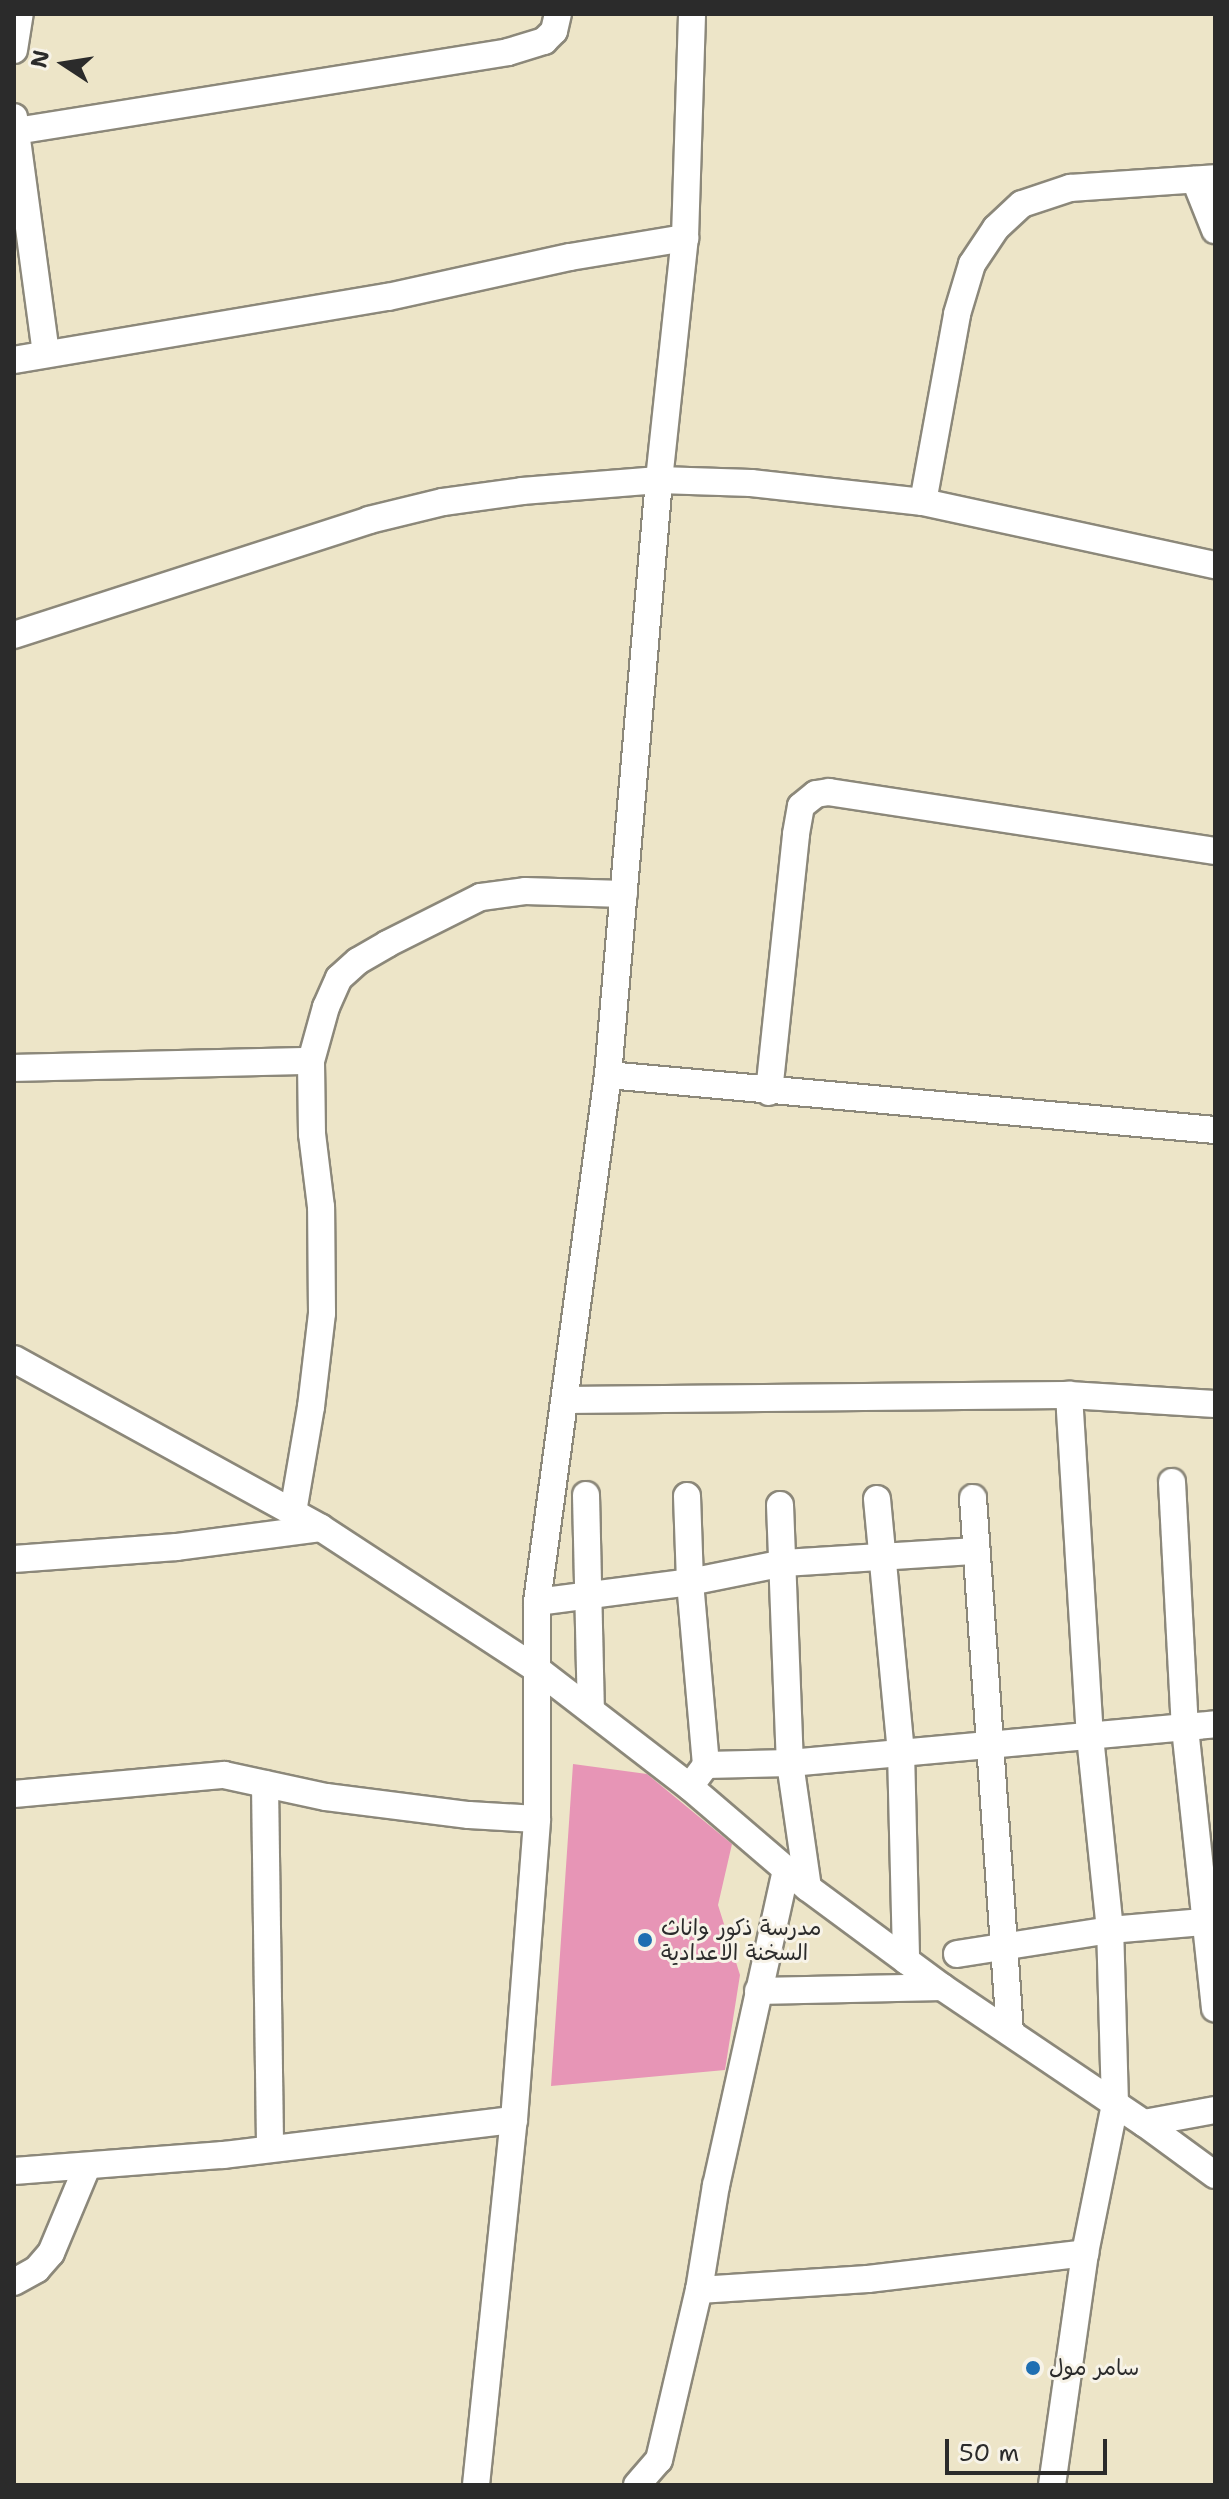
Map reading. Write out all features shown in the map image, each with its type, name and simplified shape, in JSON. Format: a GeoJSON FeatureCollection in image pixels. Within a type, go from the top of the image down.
{"type":"FeatureCollection","features":[{"type":"Feature","properties":{"kind":"street"},"geometry":{"type":"LineString","coordinates":[[14,50],[20,14]]}},
{"type":"Feature","properties":{"kind":"street"},"geometry":{"type":"LineString","coordinates":[[46,354],[15,124],[508,52],[544,41],[554,31],[558,14]]}},
{"type":"Feature","properties":{"kind":"street"},"geometry":{"type":"LineString","coordinates":[[476,2485],[514,2120],[537,1819],[537,1602],[608,1075],[659,480],[685,238],[692,14]]}},
{"type":"Feature","properties":{"kind":"street"},"geometry":{"type":"LineString","coordinates":[[923,502],[957,314],[972,264],[996,228],[1022,204],[1070,188],[1205,179],[1215,230]]}},
{"type":"Feature","properties":{"kind":"street"},"geometry":{"type":"LineString","coordinates":[[14,360],[388,297],[570,257],[685,238]]}},
{"type":"Feature","properties":{"kind":"street"},"geometry":{"type":"LineString","coordinates":[[14,635],[383,516],[443,502],[522,491],[659,480],[751,483],[923,502],[1215,565]]}},
{"type":"Feature","properties":{"kind":"street"},"geometry":{"type":"LineString","coordinates":[[769,1092],[796,834],[801,806],[816,794],[829,792],[1215,851]]}},
{"type":"Feature","properties":{"kind":"street"},"geometry":{"type":"LineString","coordinates":[[293,1512],[311,1407],[322,1313],[321,1207],[312,1134],[311,1061],[326,1007],[339,978],[358,961],[434,918],[481,897],[525,891],[624,894]]}},
{"type":"Feature","properties":{"kind":"street"},"geometry":{"type":"LineString","coordinates":[[14,1068],[311,1061]]}},
{"type":"Feature","properties":{"kind":"street"},"geometry":{"type":"LineString","coordinates":[[608,1075],[769,1092],[1215,1130]]}},
{"type":"Feature","properties":{"kind":"street"},"geometry":{"type":"LineString","coordinates":[[14,1359],[321,1528],[538,1670],[690,1787],[808,1888],[942,1987],[1144,2123],[1215,2175]]}},
{"type":"Feature","properties":{"kind":"street"},"geometry":{"type":"LineString","coordinates":[[565,1400],[1069,1395],[1215,1404]]}},
{"type":"Feature","properties":{"kind":"street"},"geometry":{"type":"LineString","coordinates":[[1052,2485],[1085,2253],[1115,2104],[1110,1930],[1090,1738],[1069,1395]]}},
{"type":"Feature","properties":{"kind":"street"},"geometry":{"type":"LineString","coordinates":[[1172,1482],[1185,1728],[1212,1921],[1215,2008]]}},
{"type":"Feature","properties":{"kind":"street"},"geometry":{"type":"LineString","coordinates":[[586,1495],[591,1710]]}},
{"type":"Feature","properties":{"kind":"street"},"geometry":{"type":"LineString","coordinates":[[687,1496],[690,1582],[706,1765],[690,1787]]}},
{"type":"Feature","properties":{"kind":"street"},"geometry":{"type":"LineString","coordinates":[[973,1498],[1010,2032]]}},
{"type":"Feature","properties":{"kind":"street"},"geometry":{"type":"LineString","coordinates":[[877,1499],[901,1751],[906,1961]]}},
{"type":"Feature","properties":{"kind":"street"},"geometry":{"type":"LineString","coordinates":[[780,1505],[790,1763],[808,1888]]}},
{"type":"Feature","properties":{"kind":"street"},"geometry":{"type":"LineString","coordinates":[[14,1559],[177,1547],[321,1528]]}},
{"type":"Feature","properties":{"kind":"street"},"geometry":{"type":"LineString","coordinates":[[537,1602],[690,1582],[784,1563],[977,1551]]}},
{"type":"Feature","properties":{"kind":"street"},"geometry":{"type":"LineString","coordinates":[[706,1765],[790,1763],[901,1751],[1090,1738],[1215,1724]]}},
{"type":"Feature","properties":{"kind":"street"},"geometry":{"type":"LineString","coordinates":[[14,1794],[194,1775],[224,1775],[326,1797],[469,1815],[537,1819]]}},
{"type":"Feature","properties":{"kind":"street"},"geometry":{"type":"LineString","coordinates":[[265,1784],[270,2148]]}},
{"type":"Feature","properties":{"kind":"street"},"geometry":{"type":"LineString","coordinates":[[637,2485],[659,2460],[699,2290],[716,2185],[786,1870]]}},
{"type":"Feature","properties":{"kind":"street"},"geometry":{"type":"LineString","coordinates":[[957,1954],[1110,1930],[1212,1921]]}},
{"type":"Feature","properties":{"kind":"street"},"geometry":{"type":"LineString","coordinates":[[758,1991],[942,1987]]}},
{"type":"Feature","properties":{"kind":"street"},"geometry":{"type":"LineString","coordinates":[[1144,2123],[1215,2110]]}},
{"type":"Feature","properties":{"kind":"street"},"geometry":{"type":"LineString","coordinates":[[14,2171],[87,2167],[514,2120]]}},
{"type":"Feature","properties":{"kind":"street"},"geometry":{"type":"LineString","coordinates":[[14,2282],[37,2269],[51,2253],[87,2167]]}},
{"type":"Feature","properties":{"kind":"street"},"geometry":{"type":"LineString","coordinates":[[699,2290],[868,2279],[1085,2253]]}},
{"type":"Feature","properties":{"kind":"building","name":"مدرسة ذكور واناث السخنة الاعدادية"},"geometry":{"type":"Polygon","coordinates":[[[573,1764],[647,1774],[732,1844],[718,1905],[740,1975],[725,2070],[551,2086],[573,1764]]]}},
{"type":"Feature","properties":{"kind":"place","name":"مدرسة ذكور واناث السخنة الاعدادية"},"geometry":{"type":"Point","coordinates":[645,1940]}},
{"type":"Feature","properties":{"kind":"place","name":"سامر مول"},"geometry":{"type":"Point","coordinates":[1033,2368]}}]}
